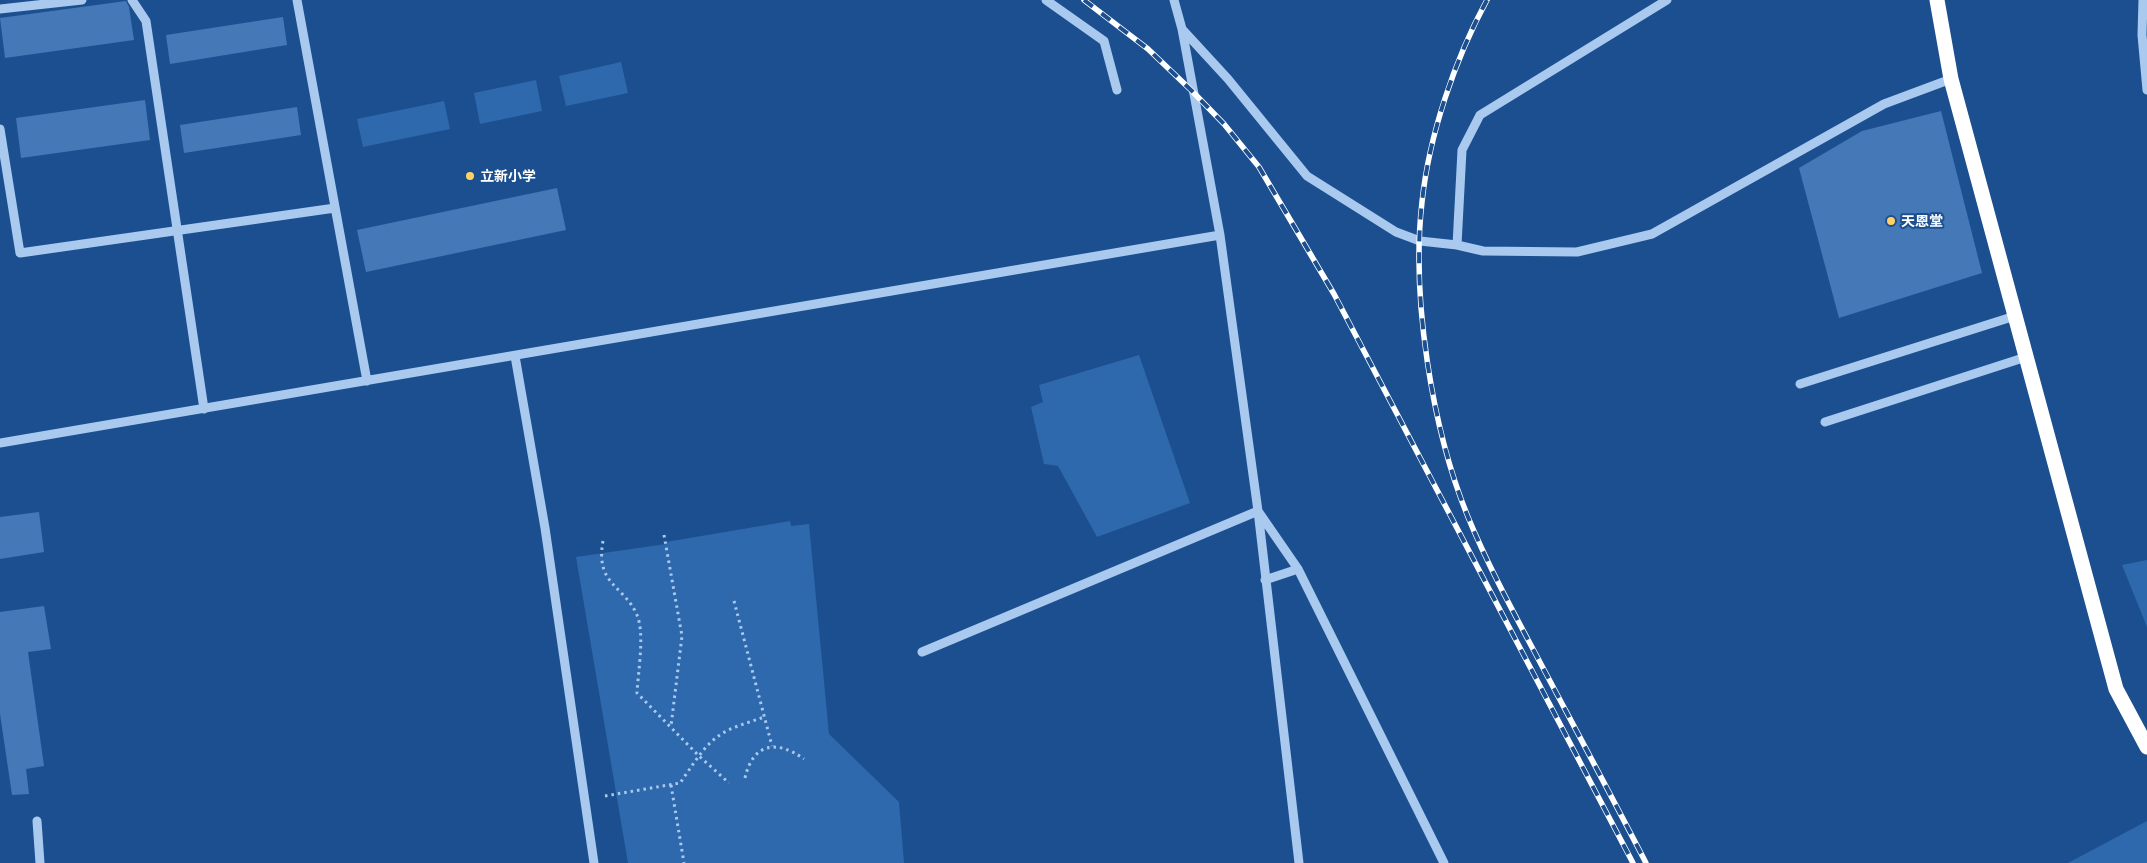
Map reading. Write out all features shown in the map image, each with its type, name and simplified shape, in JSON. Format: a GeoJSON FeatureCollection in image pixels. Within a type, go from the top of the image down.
{"type":"FeatureCollection","features":[{"type":"Feature","properties":{"kind":"highway"},"geometry":{"type":"LineString","coordinates":[[1937,0],[1951,79],[2116,689],[2147,747]]}},
{"type":"Feature","properties":{"kind":"street"},"geometry":{"type":"LineString","coordinates":[[0,9],[82,0]]}},
{"type":"Feature","properties":{"kind":"street"},"geometry":{"type":"LineString","coordinates":[[132,0],[146,21],[204,409]]}},
{"type":"Feature","properties":{"kind":"street"},"geometry":{"type":"LineString","coordinates":[[297,0],[367,381]]}},
{"type":"Feature","properties":{"kind":"street"},"geometry":{"type":"LineString","coordinates":[[1046,0],[1104,41],[1117,90]]}},
{"type":"Feature","properties":{"kind":"street"},"geometry":{"type":"LineString","coordinates":[[1174,0],[1182,29],[1220,235],[1258,511],[1299,863]]}},
{"type":"Feature","properties":{"kind":"street"},"geometry":{"type":"LineString","coordinates":[[1457,245],[1462,150],[1480,115],[1667,0]]}},
{"type":"Feature","properties":{"kind":"street"},"geometry":{"type":"LineString","coordinates":[[2143,0],[2142,34],[2147,90]]}},
{"type":"Feature","properties":{"kind":"street"},"geometry":{"type":"LineString","coordinates":[[1182,29],[1228,78],[1307,176],[1396,232],[1420,240],[1483,251],[1577,252],[1652,234],[1884,104],[1951,79]]}},
{"type":"Feature","properties":{"kind":"street"},"geometry":{"type":"LineString","coordinates":[[0,129],[20,253],[335,208]]}},
{"type":"Feature","properties":{"kind":"street"},"geometry":{"type":"LineString","coordinates":[[0,443],[1220,235]]}},
{"type":"Feature","properties":{"kind":"street"},"geometry":{"type":"LineString","coordinates":[[1800,384],[2015,316]]}},
{"type":"Feature","properties":{"kind":"street"},"geometry":{"type":"LineString","coordinates":[[515,356],[545,528],[594,863]]}},
{"type":"Feature","properties":{"kind":"street"},"geometry":{"type":"LineString","coordinates":[[1825,422],[2026,357]]}},
{"type":"Feature","properties":{"kind":"street"},"geometry":{"type":"LineString","coordinates":[[1258,511],[1298,569],[1444,863]]}},
{"type":"Feature","properties":{"kind":"street"},"geometry":{"type":"LineString","coordinates":[[922,652],[1258,511]]}},
{"type":"Feature","properties":{"kind":"street"},"geometry":{"type":"LineString","coordinates":[[1265,580],[1298,569]]}},
{"type":"Feature","properties":{"kind":"street"},"geometry":{"type":"LineString","coordinates":[[36,821],[40,863]]}},
{"type":"Feature","properties":{"kind":"path"},"geometry":{"type":"LineString","coordinates":[[664,534],[682,636],[671,727]]}},
{"type":"Feature","properties":{"kind":"path"},"geometry":{"type":"LineString","coordinates":[[603,541],[601,549],[603,568],[608,581],[632,606],[638,617],[640,636],[637,693],[699,756],[729,783]]}},
{"type":"Feature","properties":{"kind":"path"},"geometry":{"type":"LineString","coordinates":[[734,601],[772,746]]}},
{"type":"Feature","properties":{"kind":"path"},"geometry":{"type":"LineString","coordinates":[[605,796],[680,783],[699,756],[716,738],[728,731],[764,717]]}},
{"type":"Feature","properties":{"kind":"path"},"geometry":{"type":"LineString","coordinates":[[745,778],[752,758],[761,750],[772,746],[786,748],[804,759]]}},
{"type":"Feature","properties":{"kind":"path"},"geometry":{"type":"LineString","coordinates":[[671,785],[684,863]]}},
{"type":"Feature","properties":{"kind":"shaded area"},"geometry":{"type":"Polygon","coordinates":[[[621,62],[628,93],[566,106],[559,76],[621,62]]]}},
{"type":"Feature","properties":{"kind":"shaded area"},"geometry":{"type":"Polygon","coordinates":[[[536,80],[542,111],[480,124],[474,93],[536,80]]]}},
{"type":"Feature","properties":{"kind":"shaded area"},"geometry":{"type":"Polygon","coordinates":[[[444,101],[450,129],[363,147],[357,119],[444,101]]]}},
{"type":"Feature","properties":{"kind":"shaded area"},"geometry":{"type":"Polygon","coordinates":[[[1139,355],[1190,503],[1097,537],[1058,466],[1044,464],[1031,407],[1043,402],[1039,385],[1139,355]]]}},
{"type":"Feature","properties":{"kind":"shaded area"},"geometry":{"type":"Polygon","coordinates":[[[790,521],[791,526],[809,524],[829,734],[899,802],[904,863],[628,863],[576,557],[666,544],[666,542],[790,521]]]}},
{"type":"Feature","properties":{"kind":"shaded area"},"geometry":{"type":"Polygon","coordinates":[[[2147,560],[2147,627],[2122,565],[2147,560]]]}},
{"type":"Feature","properties":{"kind":"shaded area"},"geometry":{"type":"Polygon","coordinates":[[[2147,821],[2147,863],[2068,863],[2147,821]]]}},
{"type":"Feature","properties":{"kind":"building"},"geometry":{"type":"Polygon","coordinates":[[[126,1],[129,7],[134,40],[5,58],[0,18],[126,1]]]}},
{"type":"Feature","properties":{"kind":"building"},"geometry":{"type":"Polygon","coordinates":[[[283,17],[287,45],[170,64],[166,35],[283,17]]]}},
{"type":"Feature","properties":{"kind":"building"},"geometry":{"type":"Polygon","coordinates":[[[145,100],[150,140],[21,158],[16,118],[145,100]]]}},
{"type":"Feature","properties":{"kind":"building"},"geometry":{"type":"Polygon","coordinates":[[[297,107],[301,135],[184,153],[180,125],[297,107]]]}},
{"type":"Feature","properties":{"kind":"building","name":"天恩堂"},"geometry":{"type":"Polygon","coordinates":[[[1941,111],[1982,273],[1839,318],[1799,168],[1862,131],[1941,111]]]}},
{"type":"Feature","properties":{"kind":"building"},"geometry":{"type":"Polygon","coordinates":[[[557,188],[566,230],[366,272],[357,230],[557,188]]]}},
{"type":"Feature","properties":{"kind":"building"},"geometry":{"type":"Polygon","coordinates":[[[39,512],[44,552],[0,559],[0,517],[39,512]]]}},
{"type":"Feature","properties":{"kind":"building"},"geometry":{"type":"Polygon","coordinates":[[[44,606],[51,649],[28,652],[44,766],[26,769],[29,794],[12,795],[0,714],[0,612],[44,606]]]}},
{"type":"Feature","properties":{"kind":"railway"},"geometry":{"type":"LineString","coordinates":[[1084,0],[1148,49],[1224,124],[1259,167],[1334,294],[1633,863]]}},
{"type":"Feature","properties":{"kind":"railway"},"geometry":{"type":"LineString","coordinates":[[1487,0],[1454,72],[1437,124],[1425,177],[1419,239],[1419,279],[1427,362],[1444,444],[1468,517],[1513,611],[1646,863]]}},
{"type":"Feature","properties":{"kind":"place","name":"立新小学"},"geometry":{"type":"Point","coordinates":[470,176]}},
{"type":"Feature","properties":{"kind":"place","name":"天恩堂"},"geometry":{"type":"Point","coordinates":[1891,221]}}]}
